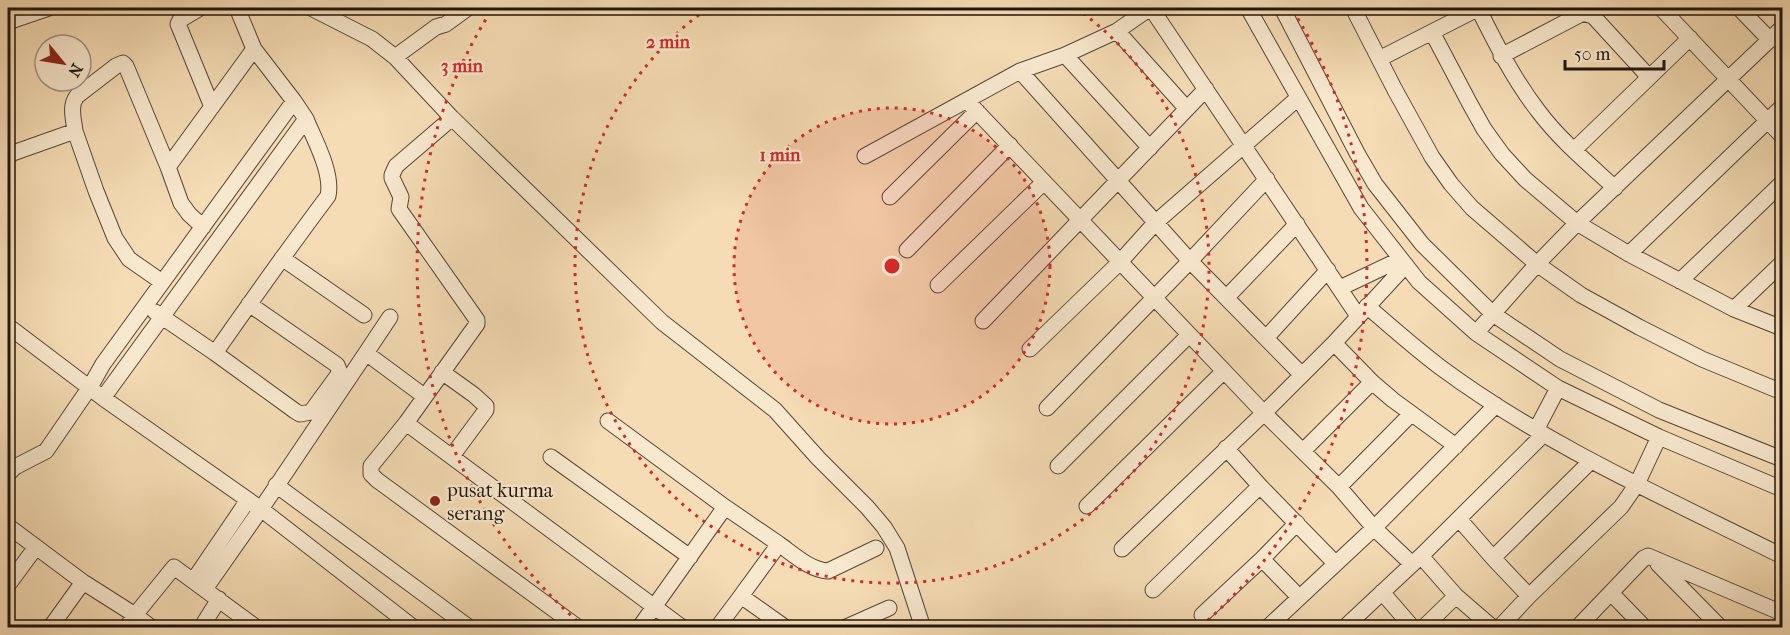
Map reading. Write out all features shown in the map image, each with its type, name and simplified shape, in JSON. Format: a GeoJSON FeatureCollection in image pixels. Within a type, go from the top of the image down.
{"type":"FeatureCollection","features":[{"type":"Feature","properties":{"kind":"street"},"geometry":{"type":"LineString","coordinates":[[8,22],[49,8]]}},
{"type":"Feature","properties":{"kind":"street"},"geometry":{"type":"LineString","coordinates":[[200,8],[180,20],[178,24],[212,107]]}},
{"type":"Feature","properties":{"kind":"street"},"geometry":{"type":"LineString","coordinates":[[214,353],[328,196],[330,187],[327,171],[306,119],[254,49],[237,8]]}},
{"type":"Feature","properties":{"kind":"street"},"geometry":{"type":"LineString","coordinates":[[311,8],[372,39],[395,57],[452,118],[662,322],[774,410],[884,526],[895,543],[923,627]]}},
{"type":"Feature","properties":{"kind":"street"},"geometry":{"type":"LineString","coordinates":[[395,57],[436,27],[446,24],[468,8]]}},
{"type":"Feature","properties":{"kind":"street"},"geometry":{"type":"LineString","coordinates":[[865,156],[972,106],[1020,71],[1065,56],[1117,31],[1151,8],[1340,288],[1363,311],[1496,405],[1540,433],[1591,461],[1782,556]]}},
{"type":"Feature","properties":{"kind":"street"},"geometry":{"type":"LineString","coordinates":[[1248,8],[1361,208],[1419,282],[1435,297],[1659,410],[1782,459]]}},
{"type":"Feature","properties":{"kind":"street"},"geometry":{"type":"LineString","coordinates":[[1282,8],[1375,184],[1485,324],[1558,388],[1659,436],[1782,489]]}},
{"type":"Feature","properties":{"kind":"street"},"geometry":{"type":"LineString","coordinates":[[1379,59],[1479,8],[1501,56],[1539,113],[1615,188]]}},
{"type":"Feature","properties":{"kind":"street"},"geometry":{"type":"LineString","coordinates":[[1661,8],[1782,136]]}},
{"type":"Feature","properties":{"kind":"street"},"geometry":{"type":"LineString","coordinates":[[1739,8],[1770,40]]}},
{"type":"Feature","properties":{"kind":"street"},"geometry":{"type":"LineString","coordinates":[[1359,9],[1379,59],[1432,157],[1472,208],[1537,264],[1581,295],[1702,359],[1782,392]]}},
{"type":"Feature","properties":{"kind":"street"},"geometry":{"type":"LineString","coordinates":[[1501,56],[1583,13],[1593,16],[1649,77]]}},
{"type":"Feature","properties":{"kind":"street"},"geometry":{"type":"LineString","coordinates":[[1485,324],[1537,264],[1577,224],[1782,28]]}},
{"type":"Feature","properties":{"kind":"street"},"geometry":{"type":"LineString","coordinates":[[1117,31],[1187,109]]}},
{"type":"Feature","properties":{"kind":"street"},"geometry":{"type":"LineString","coordinates":[[1432,32],[1470,104],[1502,154],[1525,179],[1577,224],[1734,309],[1782,328]]}},
{"type":"Feature","properties":{"kind":"street"},"geometry":{"type":"LineString","coordinates":[[1574,150],[1690,38]]}},
{"type":"Feature","properties":{"kind":"street"},"geometry":{"type":"LineString","coordinates":[[168,167],[254,49]]}},
{"type":"Feature","properties":{"kind":"street"},"geometry":{"type":"LineString","coordinates":[[1065,56],[1150,148]]}},
{"type":"Feature","properties":{"kind":"street"},"geometry":{"type":"LineString","coordinates":[[162,282],[129,259],[120,247],[96,191],[75,131],[73,100],[116,66],[123,63],[126,66],[181,203],[203,227]]}},
{"type":"Feature","properties":{"kind":"street"},"geometry":{"type":"LineString","coordinates":[[1020,71],[1190,261],[1302,375]]}},
{"type":"Feature","properties":{"kind":"street"},"geometry":{"type":"LineString","coordinates":[[983,321],[1206,89]]}},
{"type":"Feature","properties":{"kind":"street"},"geometry":{"type":"LineString","coordinates":[[1030,349],[1120,262],[1155,223],[1298,98]]}},
{"type":"Feature","properties":{"kind":"street"},"geometry":{"type":"LineString","coordinates":[[8,474],[15,467],[46,451],[103,364],[294,101]]}},
{"type":"Feature","properties":{"kind":"street"},"geometry":{"type":"LineString","coordinates":[[972,106],[1264,413],[1339,487],[1374,528],[1417,560],[1456,597],[1493,627]]}},
{"type":"Feature","properties":{"kind":"street"},"geometry":{"type":"LineString","coordinates":[[890,197],[972,106]]}},
{"type":"Feature","properties":{"kind":"street"},"geometry":{"type":"LineString","coordinates":[[1629,254],[1782,107]]}},
{"type":"Feature","properties":{"kind":"street"},"geometry":{"type":"LineString","coordinates":[[452,118],[396,166],[392,175],[401,197],[399,209],[477,320],[475,327],[406,423],[371,466],[371,474],[579,627]]}},
{"type":"Feature","properties":{"kind":"street"},"geometry":{"type":"LineString","coordinates":[[104,398],[306,119]]}},
{"type":"Feature","properties":{"kind":"street"},"geometry":{"type":"LineString","coordinates":[[8,157],[13,153],[75,131]]}},
{"type":"Feature","properties":{"kind":"street"},"geometry":{"type":"LineString","coordinates":[[907,250],[1010,145]]}},
{"type":"Feature","properties":{"kind":"street"},"geometry":{"type":"LineString","coordinates":[[1047,408],[1267,179]]}},
{"type":"Feature","properties":{"kind":"street"},"geometry":{"type":"LineString","coordinates":[[938,285],[1044,182]]}},
{"type":"Feature","properties":{"kind":"street"},"geometry":{"type":"LineString","coordinates":[[1680,281],[1782,183]]}},
{"type":"Feature","properties":{"kind":"street"},"geometry":{"type":"LineString","coordinates":[[1227,297],[1297,224]]}},
{"type":"Feature","properties":{"kind":"street"},"geometry":{"type":"LineString","coordinates":[[282,258],[364,315]]}},
{"type":"Feature","properties":{"kind":"street"},"geometry":{"type":"LineString","coordinates":[[1340,288],[1404,262]]}},
{"type":"Feature","properties":{"kind":"street"},"geometry":{"type":"LineString","coordinates":[[1122,549],[1334,343],[1404,262]]}},
{"type":"Feature","properties":{"kind":"street"},"geometry":{"type":"LineString","coordinates":[[1734,309],[1782,263]]}},
{"type":"Feature","properties":{"kind":"street"},"geometry":{"type":"LineString","coordinates":[[1266,338],[1328,270]]}},
{"type":"Feature","properties":{"kind":"street"},"geometry":{"type":"LineString","coordinates":[[146,306],[300,414],[311,412],[338,375],[337,365],[249,304]]}},
{"type":"Feature","properties":{"kind":"street"},"geometry":{"type":"LineString","coordinates":[[199,585],[261,509],[390,317]]}},
{"type":"Feature","properties":{"kind":"street"},"geometry":{"type":"LineString","coordinates":[[8,326],[104,398],[261,509],[414,627]]}},
{"type":"Feature","properties":{"kind":"street"},"geometry":{"type":"LineString","coordinates":[[1058,466],[1189,335]]}},
{"type":"Feature","properties":{"kind":"street"},"geometry":{"type":"LineString","coordinates":[[1334,343],[1372,382],[1410,414],[1456,446]]}},
{"type":"Feature","properties":{"kind":"street"},"geometry":{"type":"LineString","coordinates":[[366,353],[424,396]]}},
{"type":"Feature","properties":{"kind":"street"},"geometry":{"type":"LineString","coordinates":[[1087,506],[1224,371]]}},
{"type":"Feature","properties":{"kind":"street"},"geometry":{"type":"LineString","coordinates":[[442,372],[486,406],[486,410],[452,456]]}},
{"type":"Feature","properties":{"kind":"street"},"geometry":{"type":"LineString","coordinates":[[1303,451],[1372,382]]}},
{"type":"Feature","properties":{"kind":"street"},"geometry":{"type":"LineString","coordinates":[[1344,627],[1459,519],[1540,433],[1558,388]]}},
{"type":"Feature","properties":{"kind":"street"},"geometry":{"type":"LineString","coordinates":[[1267,627],[1374,528],[1496,405]]}},
{"type":"Feature","properties":{"kind":"street"},"geometry":{"type":"LineString","coordinates":[[1339,487],[1410,414]]}},
{"type":"Feature","properties":{"kind":"street"},"geometry":{"type":"LineString","coordinates":[[608,421],[725,507],[815,569],[828,571],[876,548]]}},
{"type":"Feature","properties":{"kind":"street"},"geometry":{"type":"LineString","coordinates":[[406,423],[683,627]]}},
{"type":"Feature","properties":{"kind":"street"},"geometry":{"type":"LineString","coordinates":[[1499,627],[1621,507],[1637,484],[1659,436]]}},
{"type":"Feature","properties":{"kind":"street"},"geometry":{"type":"LineString","coordinates":[[1226,448],[1335,563]]}},
{"type":"Feature","properties":{"kind":"street"},"geometry":{"type":"LineString","coordinates":[[551,457],[690,557]]}},
{"type":"Feature","properties":{"kind":"street"},"geometry":{"type":"LineString","coordinates":[[1493,558],[1591,461]]}},
{"type":"Feature","properties":{"kind":"street"},"geometry":{"type":"LineString","coordinates":[[276,485],[470,627]]}},
{"type":"Feature","properties":{"kind":"street"},"geometry":{"type":"LineString","coordinates":[[1153,590],[1260,486]]}},
{"type":"Feature","properties":{"kind":"street"},"geometry":{"type":"LineString","coordinates":[[199,585],[248,500]]}},
{"type":"Feature","properties":{"kind":"street"},"geometry":{"type":"LineString","coordinates":[[639,627],[725,507]]}},
{"type":"Feature","properties":{"kind":"street"},"geometry":{"type":"LineString","coordinates":[[1459,519],[1529,596]]}},
{"type":"Feature","properties":{"kind":"street"},"geometry":{"type":"LineString","coordinates":[[1202,615],[1297,523]]}},
{"type":"Feature","properties":{"kind":"street"},"geometry":{"type":"LineString","coordinates":[[8,526],[131,621],[152,627]]}},
{"type":"Feature","properties":{"kind":"street"},"geometry":{"type":"LineString","coordinates":[[717,627],[779,544]]}},
{"type":"Feature","properties":{"kind":"street"},"geometry":{"type":"LineString","coordinates":[[8,585],[36,547]]}},
{"type":"Feature","properties":{"kind":"street"},"geometry":{"type":"LineString","coordinates":[[1577,627],[1648,556],[1782,613]]}},
{"type":"Feature","properties":{"kind":"street"},"geometry":{"type":"LineString","coordinates":[[1652,557],[1721,627]]}},
{"type":"Feature","properties":{"kind":"street"},"geometry":{"type":"LineString","coordinates":[[1262,559],[1299,597]]}},
{"type":"Feature","properties":{"kind":"street"},"geometry":{"type":"LineString","coordinates":[[131,621],[172,568],[176,568],[257,627]]}},
{"type":"Feature","properties":{"kind":"street"},"geometry":{"type":"LineString","coordinates":[[50,627],[83,582]]}},
{"type":"Feature","properties":{"kind":"street"},"geometry":{"type":"LineString","coordinates":[[1382,592],[1413,627]]}},
{"type":"Feature","properties":{"kind":"street"},"geometry":{"type":"LineString","coordinates":[[1611,593],[1645,627]]}},
{"type":"Feature","properties":{"kind":"street"},"geometry":{"type":"LineString","coordinates":[[741,596],[786,627]]}},
{"type":"Feature","properties":{"kind":"street"},"geometry":{"type":"LineString","coordinates":[[1423,627],[1456,597]]}},
{"type":"Feature","properties":{"kind":"street"},"geometry":{"type":"LineString","coordinates":[[201,627],[219,599]]}},
{"type":"Feature","properties":{"kind":"street"},"geometry":{"type":"LineString","coordinates":[[844,627],[889,608]]}},
{"type":"Feature","properties":{"kind":"place","name":"pusat kurma serang"},"geometry":{"type":"Point","coordinates":[435,501]}}]}
